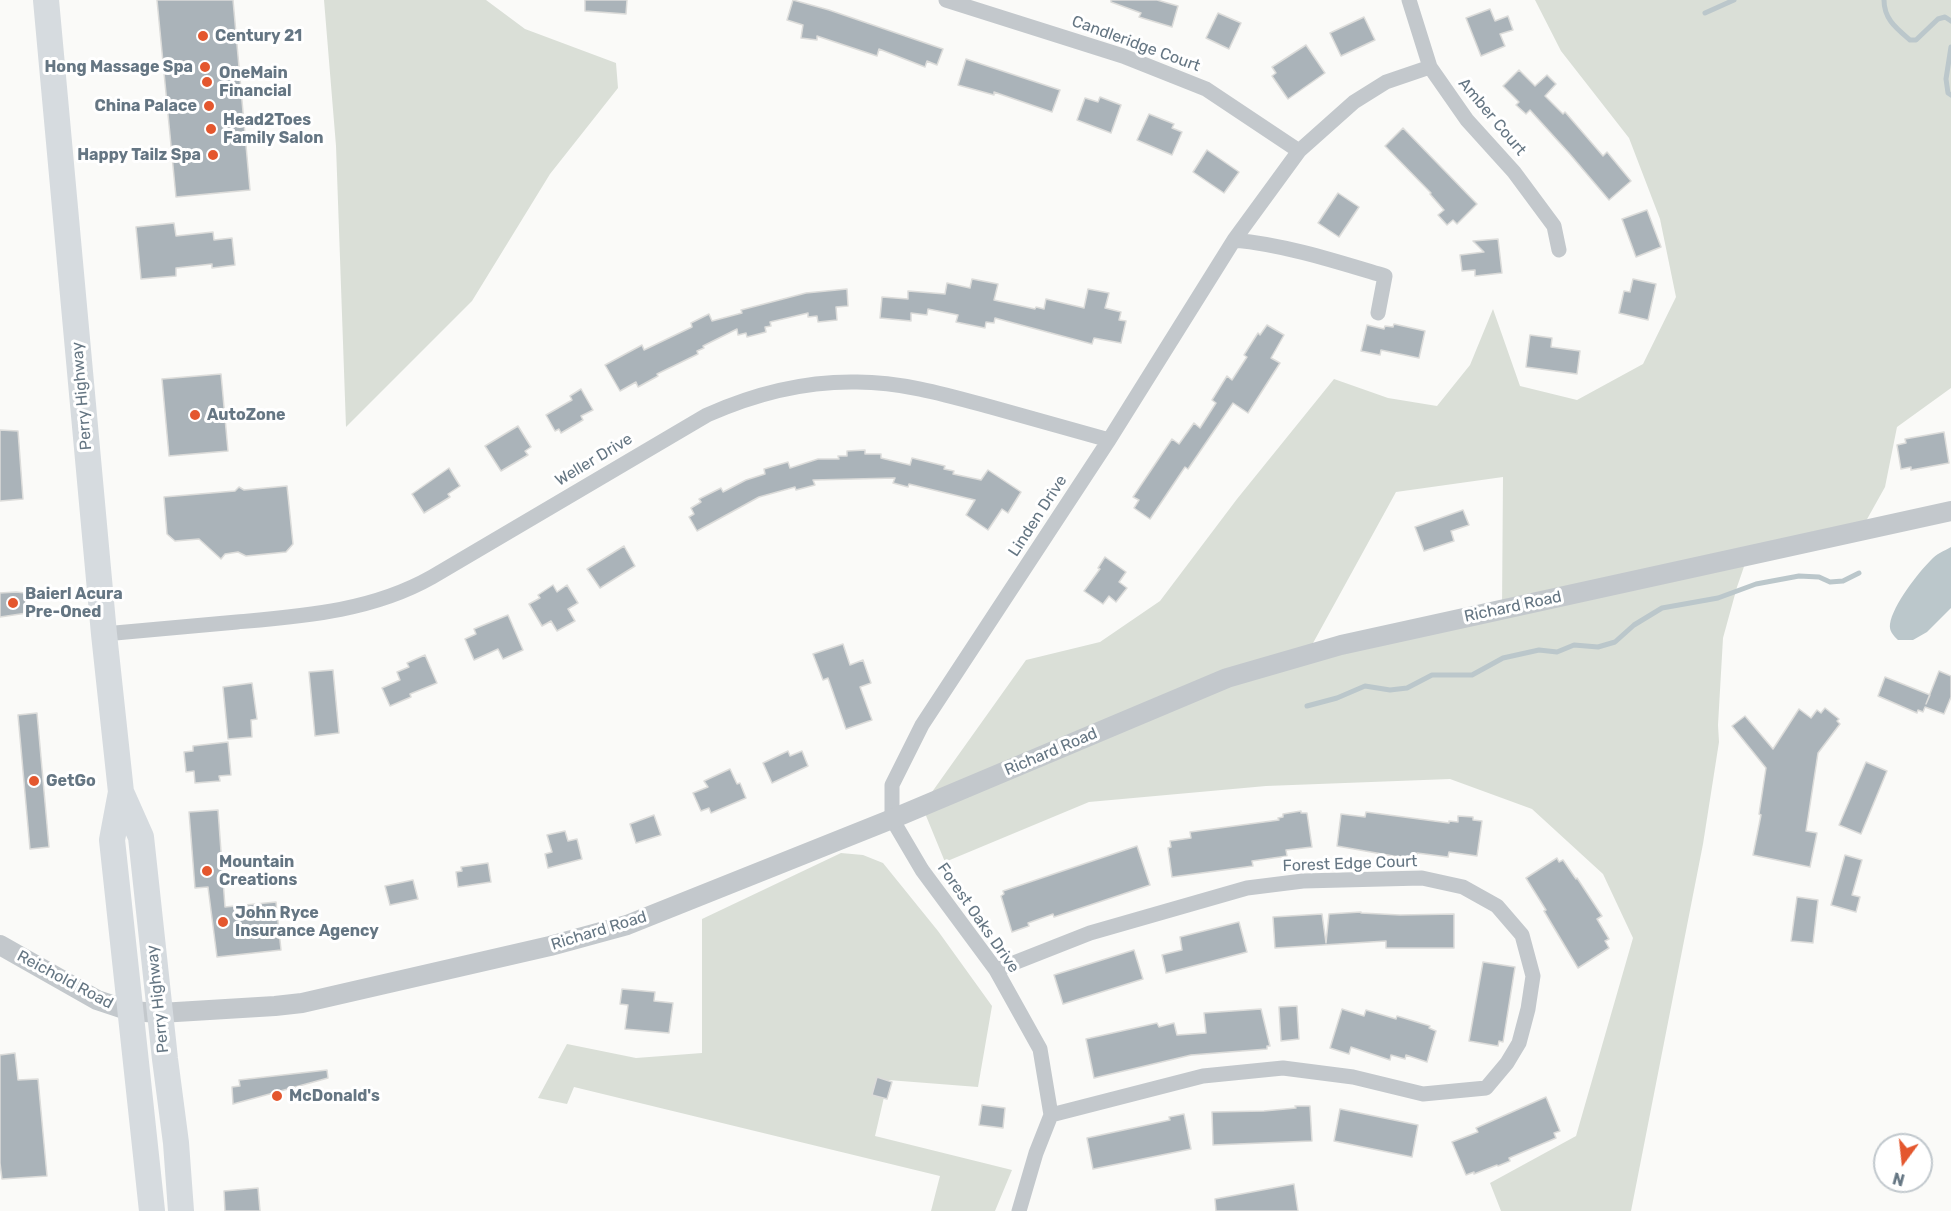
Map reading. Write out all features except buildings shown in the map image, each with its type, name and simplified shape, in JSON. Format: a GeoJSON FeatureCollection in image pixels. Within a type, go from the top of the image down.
{"type":"FeatureCollection","features":[{"type":"Feature","properties":{"kind":"highway","name":"Perry Highway"},"geometry":{"type":"LineString","coordinates":[[46,0],[104,634],[121,792],[112,840],[152,1211]]}},
{"type":"Feature","properties":{"kind":"highway","name":"Perry Highway"},"geometry":{"type":"LineString","coordinates":[[121,792],[141,837],[176,1143],[181,1211]]}},
{"type":"Feature","properties":{"kind":"street","name":"Candleridge Court"},"geometry":{"type":"LineString","coordinates":[[946,0],[1123,56],[1206,89],[1299,151]]}},
{"type":"Feature","properties":{"kind":"street","name":"Amber Court"},"geometry":{"type":"LineString","coordinates":[[1408,0],[1430,67],[1467,120],[1514,172],[1554,226],[1559,250]]}},
{"type":"Feature","properties":{"kind":"street","name":"Linden Drive"},"geometry":{"type":"LineString","coordinates":[[892,819],[892,785],[922,725],[1110,440],[1234,240],[1299,151],[1354,102],[1386,82],[1430,67]]}},
{"type":"Feature","properties":{"kind":"street"},"geometry":{"type":"LineString","coordinates":[[1234,240],[1262,243],[1303,252],[1385,276],[1378,313]]}},
{"type":"Feature","properties":{"kind":"street","name":"Weller Drive"},"geometry":{"type":"LineString","coordinates":[[104,634],[311,615],[384,599],[424,582],[707,415],[750,398],[793,388],[815,384],[858,382],[902,386],[943,394],[1110,440]]}},
{"type":"Feature","properties":{"kind":"street","name":"Richard Road"},"geometry":{"type":"LineString","coordinates":[[130,1011],[160,1013],[302,1003],[627,926],[892,819],[1227,678],[1341,645],[1951,511]]}},
{"type":"Feature","properties":{"kind":"street","name":"Forest Oaks Drive"},"geometry":{"type":"LineString","coordinates":[[892,819],[922,870],[996,970],[1040,1049],[1051,1115]]}},
{"type":"Feature","properties":{"kind":"street","name":"Forest Edge Court"},"geometry":{"type":"LineString","coordinates":[[996,970],[1090,933],[1247,888],[1303,881],[1422,878],[1463,886],[1497,906],[1522,935],[1533,976],[1528,1009],[1519,1043],[1508,1064],[1486,1088],[1423,1095],[1353,1077],[1283,1068],[1203,1076],[1051,1115]]}},
{"type":"Feature","properties":{"kind":"street","name":"Reichold Road"},"geometry":{"type":"LineString","coordinates":[[0,945],[97,1000],[130,1011]]}},
{"type":"Feature","properties":{"kind":"street"},"geometry":{"type":"LineString","coordinates":[[1019,1211],[1036,1153],[1051,1115]]}},
{"type":"Feature","properties":{"kind":"shaded area"},"geometry":{"type":"Polygon","coordinates":[[[324,0],[486,0],[525,29],[616,63],[618,88],[550,174],[472,301],[346,427],[336,146],[324,0]]]}},
{"type":"Feature","properties":{"kind":"shaded area"},"geometry":{"type":"Polygon","coordinates":[[[1535,0],[1951,0],[1951,388],[1897,427],[1885,487],[1861,530],[1748,555],[1723,638],[1719,742],[1703,844],[1631,1211],[1501,1211],[1490,1183],[1576,1136],[1633,938],[1603,874],[1532,809],[1450,779],[1266,786],[1089,802],[945,862],[922,806],[1026,660],[1100,642],[1160,601],[1237,499],[1334,379],[1388,398],[1437,406],[1470,365],[1493,309],[1520,386],[1577,400],[1643,364],[1676,297],[1660,219],[1629,138],[1561,51],[1535,0]],[[1503,477],[1396,492],[1307,654],[1502,609],[1503,477]]]}},
{"type":"Feature","properties":{"kind":"shaded area"},"geometry":{"type":"Polygon","coordinates":[[[1951,547],[1951,608],[1927,632],[1913,640],[1898,640],[1891,631],[1890,624],[1901,599],[1933,558],[1951,547]]]}},
{"type":"Feature","properties":{"kind":"shaded area"},"geometry":{"type":"Polygon","coordinates":[[[841,853],[863,855],[883,863],[938,931],[992,1006],[978,1087],[888,1080],[875,1136],[1012,1170],[995,1211],[931,1211],[940,1176],[574,1087],[567,1104],[538,1098],[567,1044],[636,1058],[702,1053],[702,919],[841,853]]]}},
{"type":"Feature","properties":{"kind":"waterway"},"geometry":{"type":"LineString","coordinates":[[1705,13],[1734,0]]}},
{"type":"Feature","properties":{"kind":"waterway"},"geometry":{"type":"LineString","coordinates":[[1884,0],[1889,18],[1910,40],[1916,40],[1938,19],[1945,17],[1951,21]]}},
{"type":"Feature","properties":{"kind":"waterway"},"geometry":{"type":"LineString","coordinates":[[1951,47],[1946,79],[1948,93],[1951,95]]}},
{"type":"Feature","properties":{"kind":"waterway"},"geometry":{"type":"LineString","coordinates":[[1307,706],[1337,698],[1365,686],[1390,690],[1407,688],[1432,675],[1472,675],[1503,658],[1539,650],[1557,652],[1574,645],[1598,647],[1615,642],[1634,625],[1662,608],[1718,598],[1756,584],[1799,576],[1819,577],[1830,582],[1843,581],[1859,573]]}},
{"type":"Feature","properties":{"kind":"place","name":"Century 21"},"geometry":{"type":"Point","coordinates":[203,36]}},
{"type":"Feature","properties":{"kind":"place","name":"Hong Massage Spa"},"geometry":{"type":"Point","coordinates":[205,67]}},
{"type":"Feature","properties":{"kind":"place","name":"OneMain Financial"},"geometry":{"type":"Point","coordinates":[207,82]}},
{"type":"Feature","properties":{"kind":"place","name":"China Palace"},"geometry":{"type":"Point","coordinates":[209,106]}},
{"type":"Feature","properties":{"kind":"place","name":"Head2Toes Family Salon"},"geometry":{"type":"Point","coordinates":[211,129]}},
{"type":"Feature","properties":{"kind":"place","name":"Happy Tailz Spa"},"geometry":{"type":"Point","coordinates":[213,155]}},
{"type":"Feature","properties":{"kind":"place","name":"AutoZone"},"geometry":{"type":"Point","coordinates":[195,415]}},
{"type":"Feature","properties":{"kind":"place","name":"Baierl Acura Pre-Oned"},"geometry":{"type":"Point","coordinates":[13,603]}},
{"type":"Feature","properties":{"kind":"place","name":"GetGo"},"geometry":{"type":"Point","coordinates":[34,781]}},
{"type":"Feature","properties":{"kind":"place","name":"Mountain Creations"},"geometry":{"type":"Point","coordinates":[207,871]}},
{"type":"Feature","properties":{"kind":"place","name":"John Ryce Insurance Agency"},"geometry":{"type":"Point","coordinates":[223,922]}},
{"type":"Feature","properties":{"kind":"place","name":"McDonald's"},"geometry":{"type":"Point","coordinates":[277,1096]}}]}
